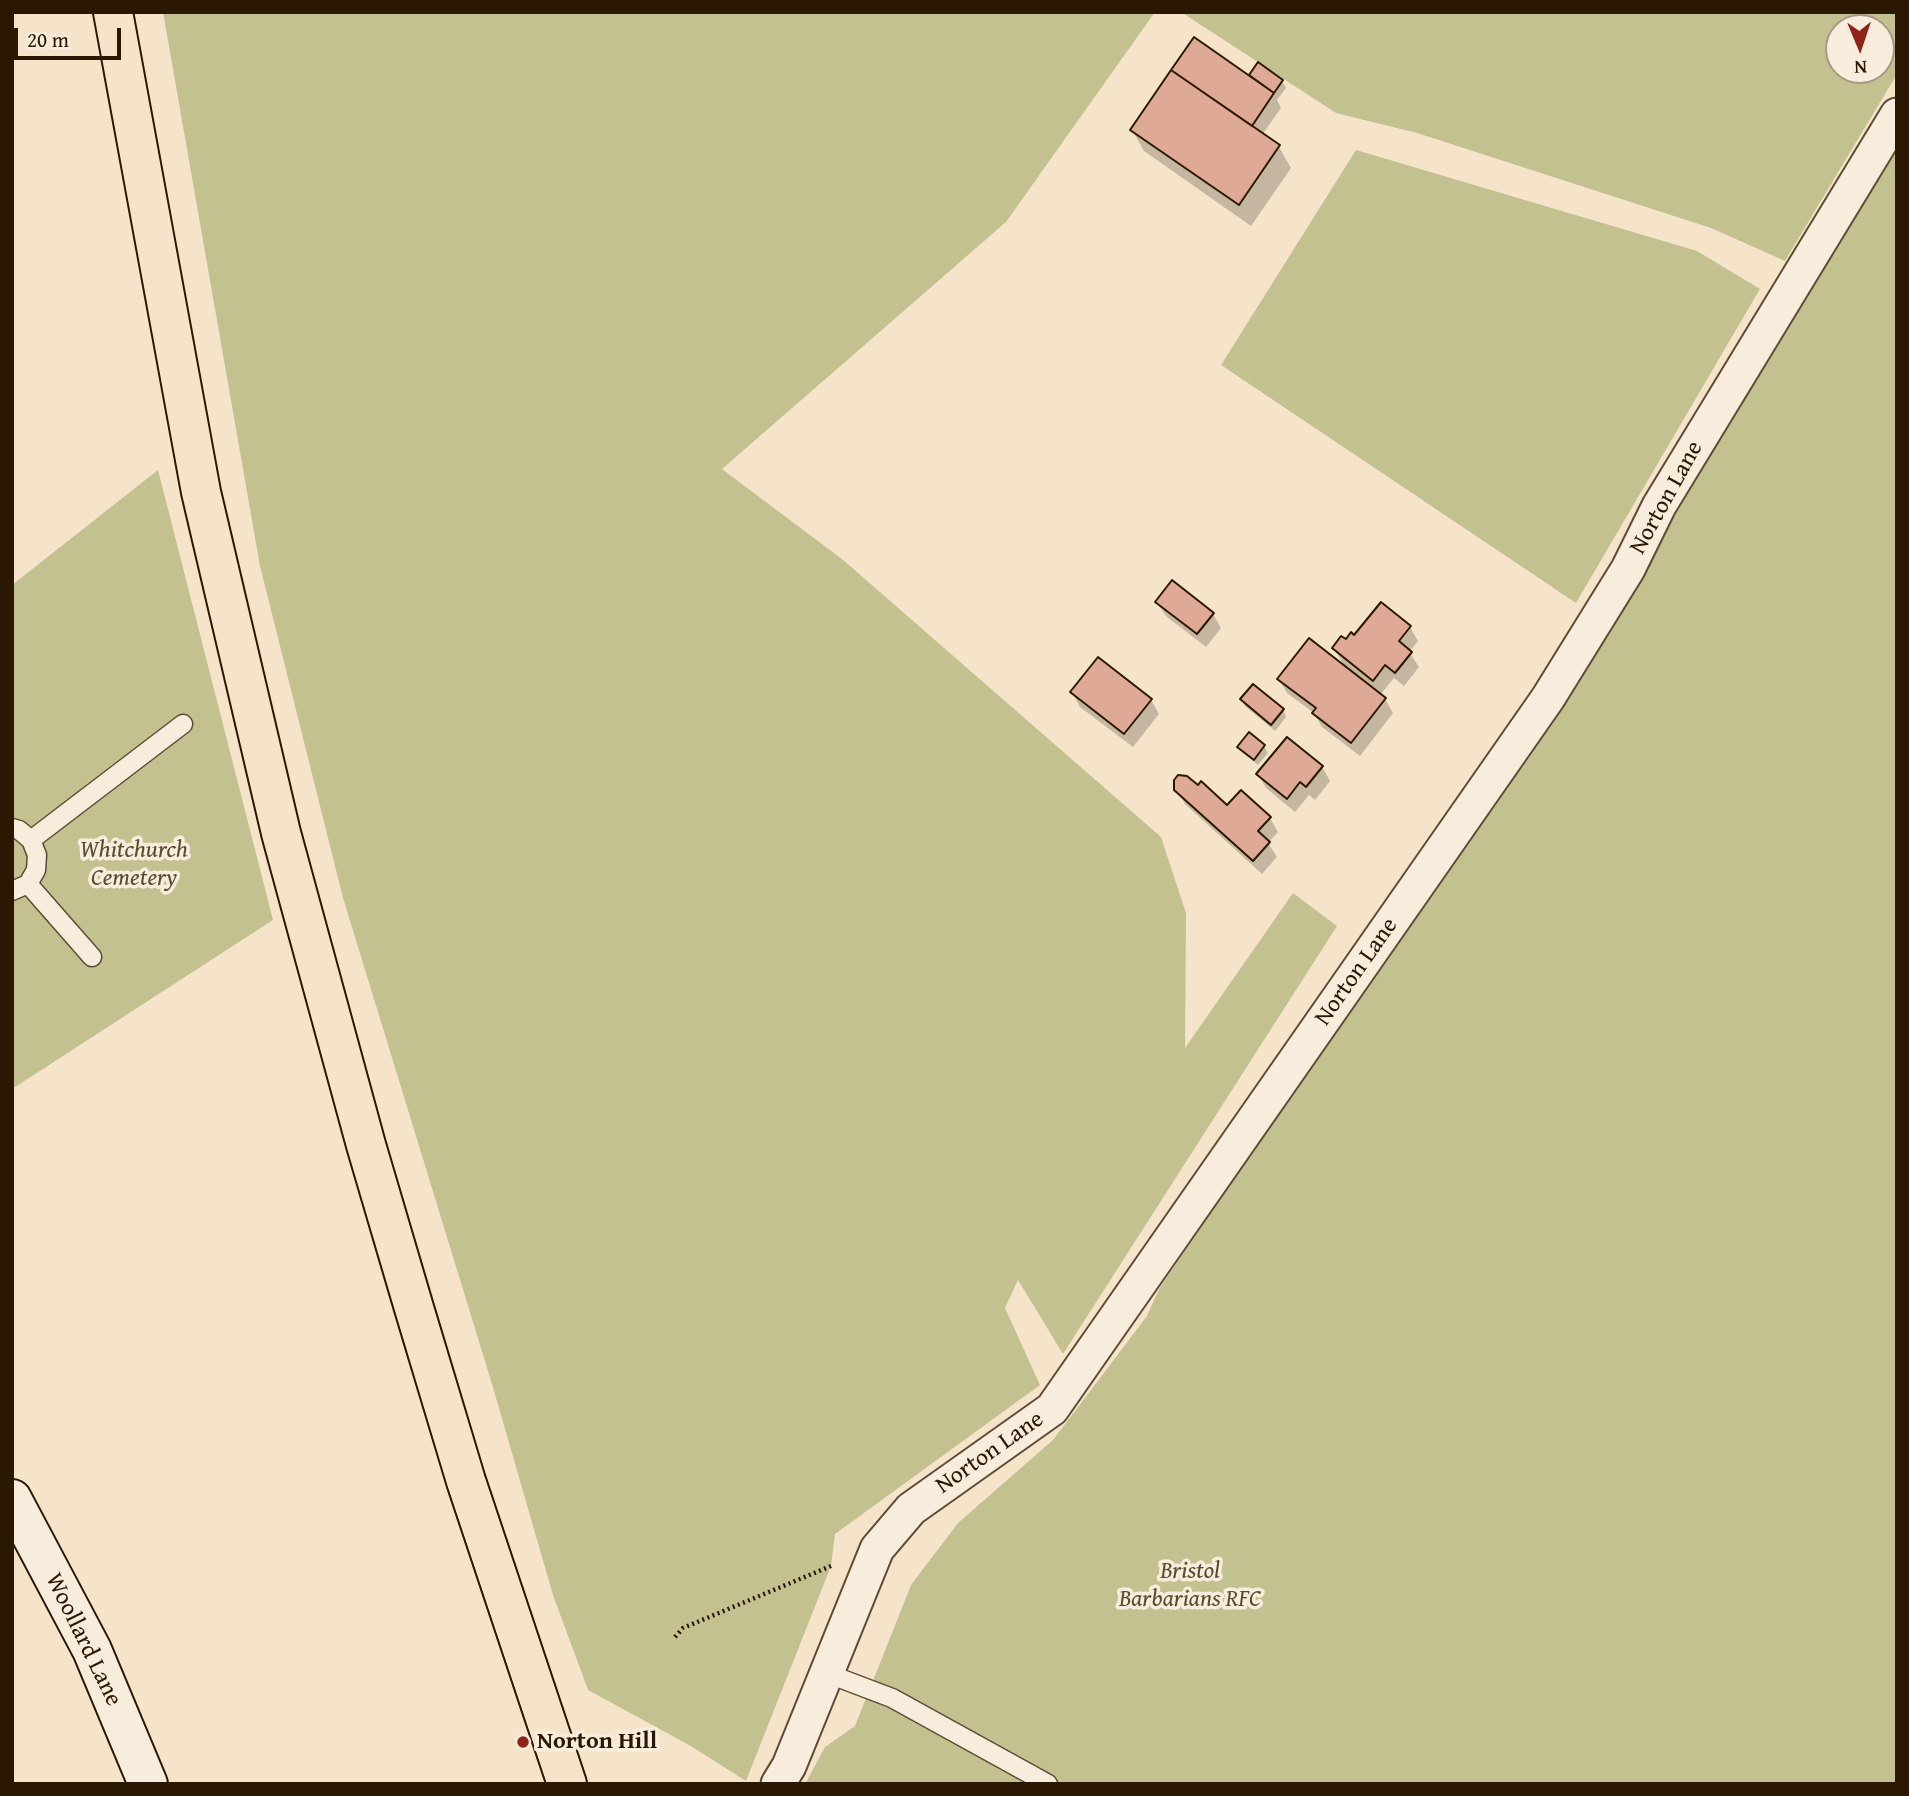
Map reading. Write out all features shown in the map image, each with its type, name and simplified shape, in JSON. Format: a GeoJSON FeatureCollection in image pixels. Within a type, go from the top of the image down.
{"type":"FeatureCollection","features":[{"type":"Feature","properties":{"kind":"highway"},"geometry":{"type":"LineString","coordinates":[[113,12],[201,492],[281,833],[362,1132],[466,1481],[567,1784]]}},
{"type":"Feature","properties":{"kind":"street","name":"Norton Lane"},"geometry":{"type":"LineString","coordinates":[[778,1784],[789,1766],[877,1549],[911,1509],[1052,1409],[1548,698],[1628,569],[1666,494],[1897,115]]}},
{"type":"Feature","properties":{"kind":"street","name":"Woollard Lane"},"geometry":{"type":"LineString","coordinates":[[12,1499],[92,1650],[148,1784]]}},
{"type":"Feature","properties":{"kind":"lane"},"geometry":{"type":"LineString","coordinates":[[31,840],[183,724]]}},
{"type":"Feature","properties":{"kind":"lane"},"geometry":{"type":"LineString","coordinates":[[12,828],[31,840],[37,855],[36,870],[20,888],[92,957]]}},
{"type":"Feature","properties":{"kind":"lane"},"geometry":{"type":"LineString","coordinates":[[826,1673],[892,1698],[1048,1784]]}},
{"type":"Feature","properties":{"kind":"path"},"geometry":{"type":"LineString","coordinates":[[675,1637],[684,1628],[831,1566]]}},
{"type":"Feature","properties":{"kind":"green space"},"geometry":{"type":"Polygon","coordinates":[[[163,12],[1155,12],[1006,222],[722,469],[842,559],[1161,837],[1186,913],[1185,1048],[1293,893],[1337,926],[1063,1354],[1018,1280],[1005,1308],[1040,1385],[835,1534],[831,1566],[746,1781],[689,1745],[588,1690],[553,1595],[492,1384],[343,898],[260,566],[163,12]]]}},
{"type":"Feature","properties":{"kind":"green space"},"geometry":{"type":"Polygon","coordinates":[[[1181,12],[1897,12],[1895,77],[1895,14],[1825,14],[1825,84],[1891,84],[1785,261],[1711,228],[1417,133],[1336,113],[1181,12]]]}},
{"type":"Feature","properties":{"kind":"green space","name":"Bristol Barbarians RFC"},"geometry":{"type":"Polygon","coordinates":[[[1897,147],[1897,1784],[805,1784],[825,1747],[855,1726],[911,1585],[958,1523],[1053,1440],[1147,1316],[1159,1289],[1559,701],[1640,575],[1809,287],[1897,147]]]}},
{"type":"Feature","properties":{"kind":"green space"},"geometry":{"type":"Polygon","coordinates":[[[1356,150],[1697,251],[1760,289],[1576,603],[1221,365],[1356,150]]]}},
{"type":"Feature","properties":{"kind":"green space","name":"Whitchurch Cemetery"},"geometry":{"type":"Polygon","coordinates":[[[158,470],[273,920],[12,1089],[12,585],[158,470]]]}},
{"type":"Feature","properties":{"kind":"building"},"geometry":{"type":"Polygon","coordinates":[[[1194,37],[1274,93],[1252,126],[1171,70],[1194,37]]]}},
{"type":"Feature","properties":{"kind":"building"},"geometry":{"type":"Polygon","coordinates":[[[1258,62],[1283,80],[1274,93],[1249,75],[1258,62]]]}},
{"type":"Feature","properties":{"kind":"building"},"geometry":{"type":"Polygon","coordinates":[[[1171,70],[1280,145],[1239,205],[1130,130],[1171,70]]]}},
{"type":"Feature","properties":{"kind":"building"},"geometry":{"type":"Polygon","coordinates":[[[1172,580],[1214,613],[1197,634],[1155,602],[1172,580]]]}},
{"type":"Feature","properties":{"kind":"building"},"geometry":{"type":"Polygon","coordinates":[[[1381,602],[1411,626],[1399,641],[1412,652],[1395,673],[1385,665],[1373,681],[1332,648],[1341,636],[1346,639],[1351,632],[1354,635],[1381,602]]]}},
{"type":"Feature","properties":{"kind":"building"},"geometry":{"type":"Polygon","coordinates":[[[1309,638],[1386,698],[1351,743],[1312,713],[1316,708],[1277,679],[1309,638]]]}},
{"type":"Feature","properties":{"kind":"building"},"geometry":{"type":"Polygon","coordinates":[[[1098,657],[1152,699],[1124,734],[1070,692],[1098,657]]]}},
{"type":"Feature","properties":{"kind":"building"},"geometry":{"type":"Polygon","coordinates":[[[1253,684],[1284,709],[1271,725],[1240,699],[1253,684]]]}},
{"type":"Feature","properties":{"kind":"building"},"geometry":{"type":"Polygon","coordinates":[[[1249,732],[1265,745],[1254,760],[1237,747],[1249,732]]]}},
{"type":"Feature","properties":{"kind":"building"},"geometry":{"type":"Polygon","coordinates":[[[1287,737],[1323,766],[1306,787],[1300,782],[1287,799],[1256,774],[1287,737]]]}},
{"type":"Feature","properties":{"kind":"building"},"geometry":{"type":"Polygon","coordinates":[[[1178,775],[1187,776],[1198,785],[1201,781],[1227,805],[1241,790],[1271,817],[1258,831],[1270,842],[1253,861],[1174,790],[1174,780],[1178,775]]]}},
{"type":"Feature","properties":{"kind":"place","name":"Norton Hill"},"geometry":{"type":"Point","coordinates":[523,1742]}}]}
